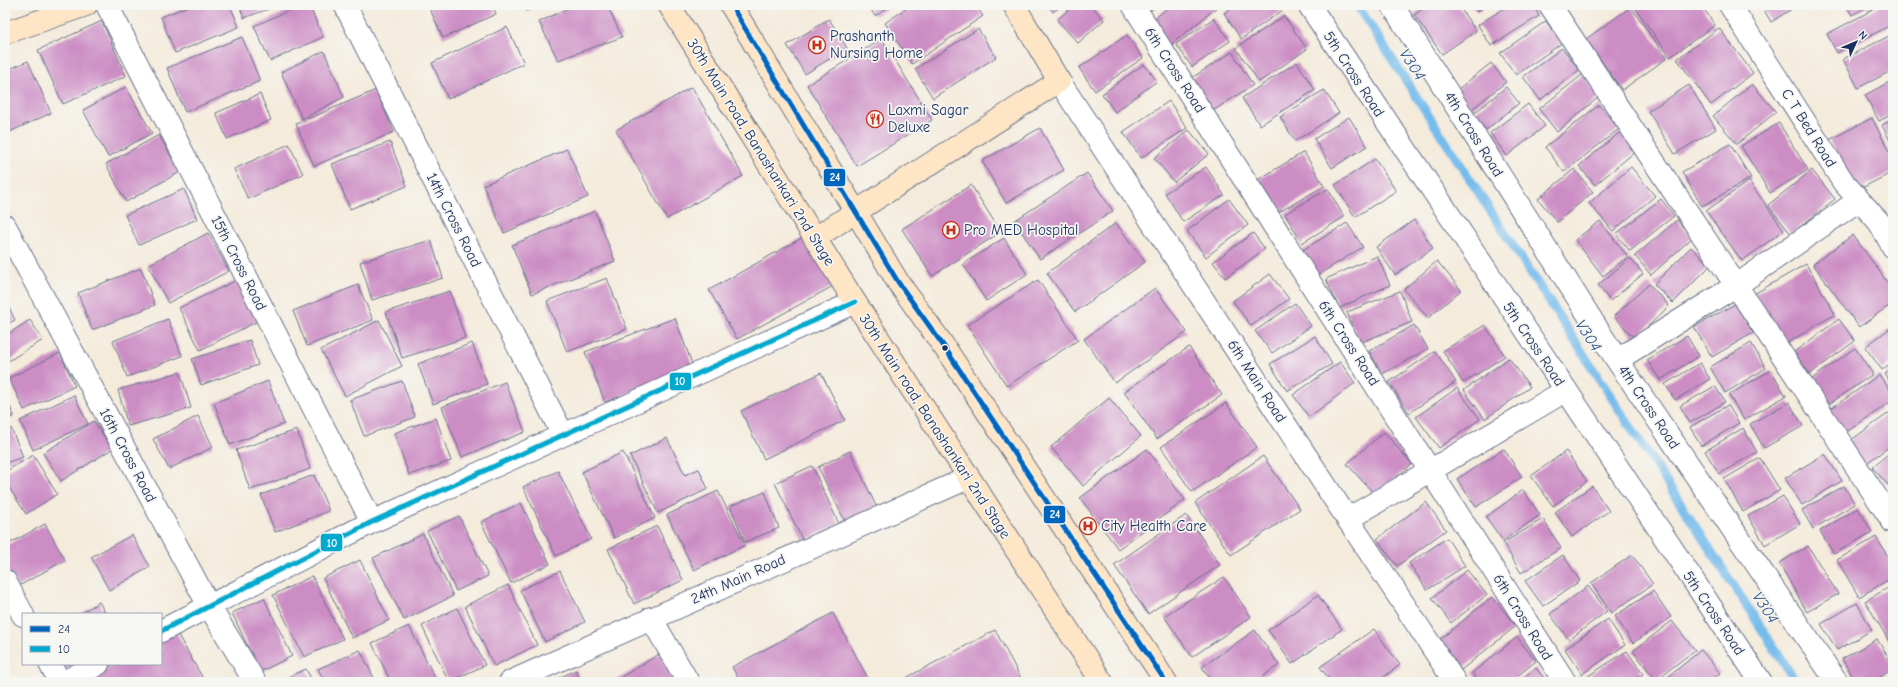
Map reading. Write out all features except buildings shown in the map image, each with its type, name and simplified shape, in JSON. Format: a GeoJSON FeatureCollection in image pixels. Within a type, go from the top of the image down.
{"type":"FeatureCollection","features":[{"type":"Feature","properties":{"kind":"main road"},"geometry":{"type":"LineString","coordinates":[[5,33],[86,5]]}},
{"type":"Feature","properties":{"kind":"main road","name":"30th Main road, Banashankari 2nd Stage"},"geometry":{"type":"LineString","coordinates":[[668,5],[855,302],[1102,682]]}},
{"type":"Feature","properties":{"kind":"main road"},"geometry":{"type":"LineString","coordinates":[[731,5],[898,282],[945,348],[1166,682]]}},
{"type":"Feature","properties":{"kind":"main road"},"geometry":{"type":"LineString","coordinates":[[815,238],[1059,81],[1014,5]]}},
{"type":"Feature","properties":{"kind":"street","name":"15th Cross Road"},"geometry":{"type":"LineString","coordinates":[[107,5],[372,522]]}},
{"type":"Feature","properties":{"kind":"street","name":"14th Cross Road"},"geometry":{"type":"LineString","coordinates":[[345,5],[563,435]]}},
{"type":"Feature","properties":{"kind":"street","name":"6th Cross Road"},"geometry":{"type":"LineString","coordinates":[[1133,5],[1565,682]]}},
{"type":"Feature","properties":{"kind":"street","name":"5th Cross Road"},"geometry":{"type":"LineString","coordinates":[[1309,5],[1565,391],[1761,682]]}},
{"type":"Feature","properties":{"kind":"street","name":"4th Cross Road"},"geometry":{"type":"LineString","coordinates":[[1392,5],[1617,360],[1837,682]]}},
{"type":"Feature","properties":{"kind":"street"},"geometry":{"type":"LineString","coordinates":[[1550,5],[1737,284],[1893,522]]}},
{"type":"Feature","properties":{"kind":"street","name":"C T Bed Road"},"geometry":{"type":"LineString","coordinates":[[1730,5],[1844,183],[1879,222],[1893,247]]}},
{"type":"Feature","properties":{"kind":"street","name":"6th Main Road"},"geometry":{"type":"LineString","coordinates":[[1059,81],[1455,682]]}},
{"type":"Feature","properties":{"kind":"street"},"geometry":{"type":"LineString","coordinates":[[1617,360],[1737,284],[1858,200]]}},
{"type":"Feature","properties":{"kind":"street","name":"16th Cross Road"},"geometry":{"type":"LineString","coordinates":[[5,226],[209,606],[255,682]]}},
{"type":"Feature","properties":{"kind":"street"},"geometry":{"type":"LineString","coordinates":[[162,630],[372,522],[855,302]]}},
{"type":"Feature","properties":{"kind":"street"},"geometry":{"type":"LineString","coordinates":[[1348,519],[1565,391]]}},
{"type":"Feature","properties":{"kind":"street","name":"24th Main Road"},"geometry":{"type":"LineString","coordinates":[[510,682],[968,478]]}},
{"type":"Feature","properties":{"kind":"street"},"geometry":{"type":"LineString","coordinates":[[5,581],[22,613]]}},
{"type":"Feature","properties":{"kind":"street"},"geometry":{"type":"LineString","coordinates":[[651,618],[688,682]]}},
{"type":"Feature","properties":{"kind":"street"},"geometry":{"type":"LineString","coordinates":[[51,665],[60,682]]}},
{"type":"Feature","properties":{"kind":"street"},"geometry":{"type":"LineString","coordinates":[[64,682],[96,665]]}},
{"type":"Feature","properties":{"kind":"waterway","name":"V304"},"geometry":{"type":"LineString","coordinates":[[1357,5],[1796,682]]}},
{"type":"Feature","properties":{"kind":"transit line","name":"24"},"geometry":{"type":"LineString","coordinates":[[731,5],[898,282],[945,348],[1166,682]]}},
{"type":"Feature","properties":{"kind":"transit line","name":"10"},"geometry":{"type":"LineString","coordinates":[[162,630],[372,522],[855,302]]}},
{"type":"Feature","properties":{"kind":"place","name":"Prashanth Nursing Home"},"geometry":{"type":"Point","coordinates":[817,45]}},
{"type":"Feature","properties":{"kind":"place","name":"Laxmi Sagar Deluxe"},"geometry":{"type":"Point","coordinates":[875,119]}},
{"type":"Feature","properties":{"kind":"place","name":"Pro MED Hospital"},"geometry":{"type":"Point","coordinates":[951,230]}},
{"type":"Feature","properties":{"kind":"place","name":"City Health Care"},"geometry":{"type":"Point","coordinates":[1088,526]}}]}
